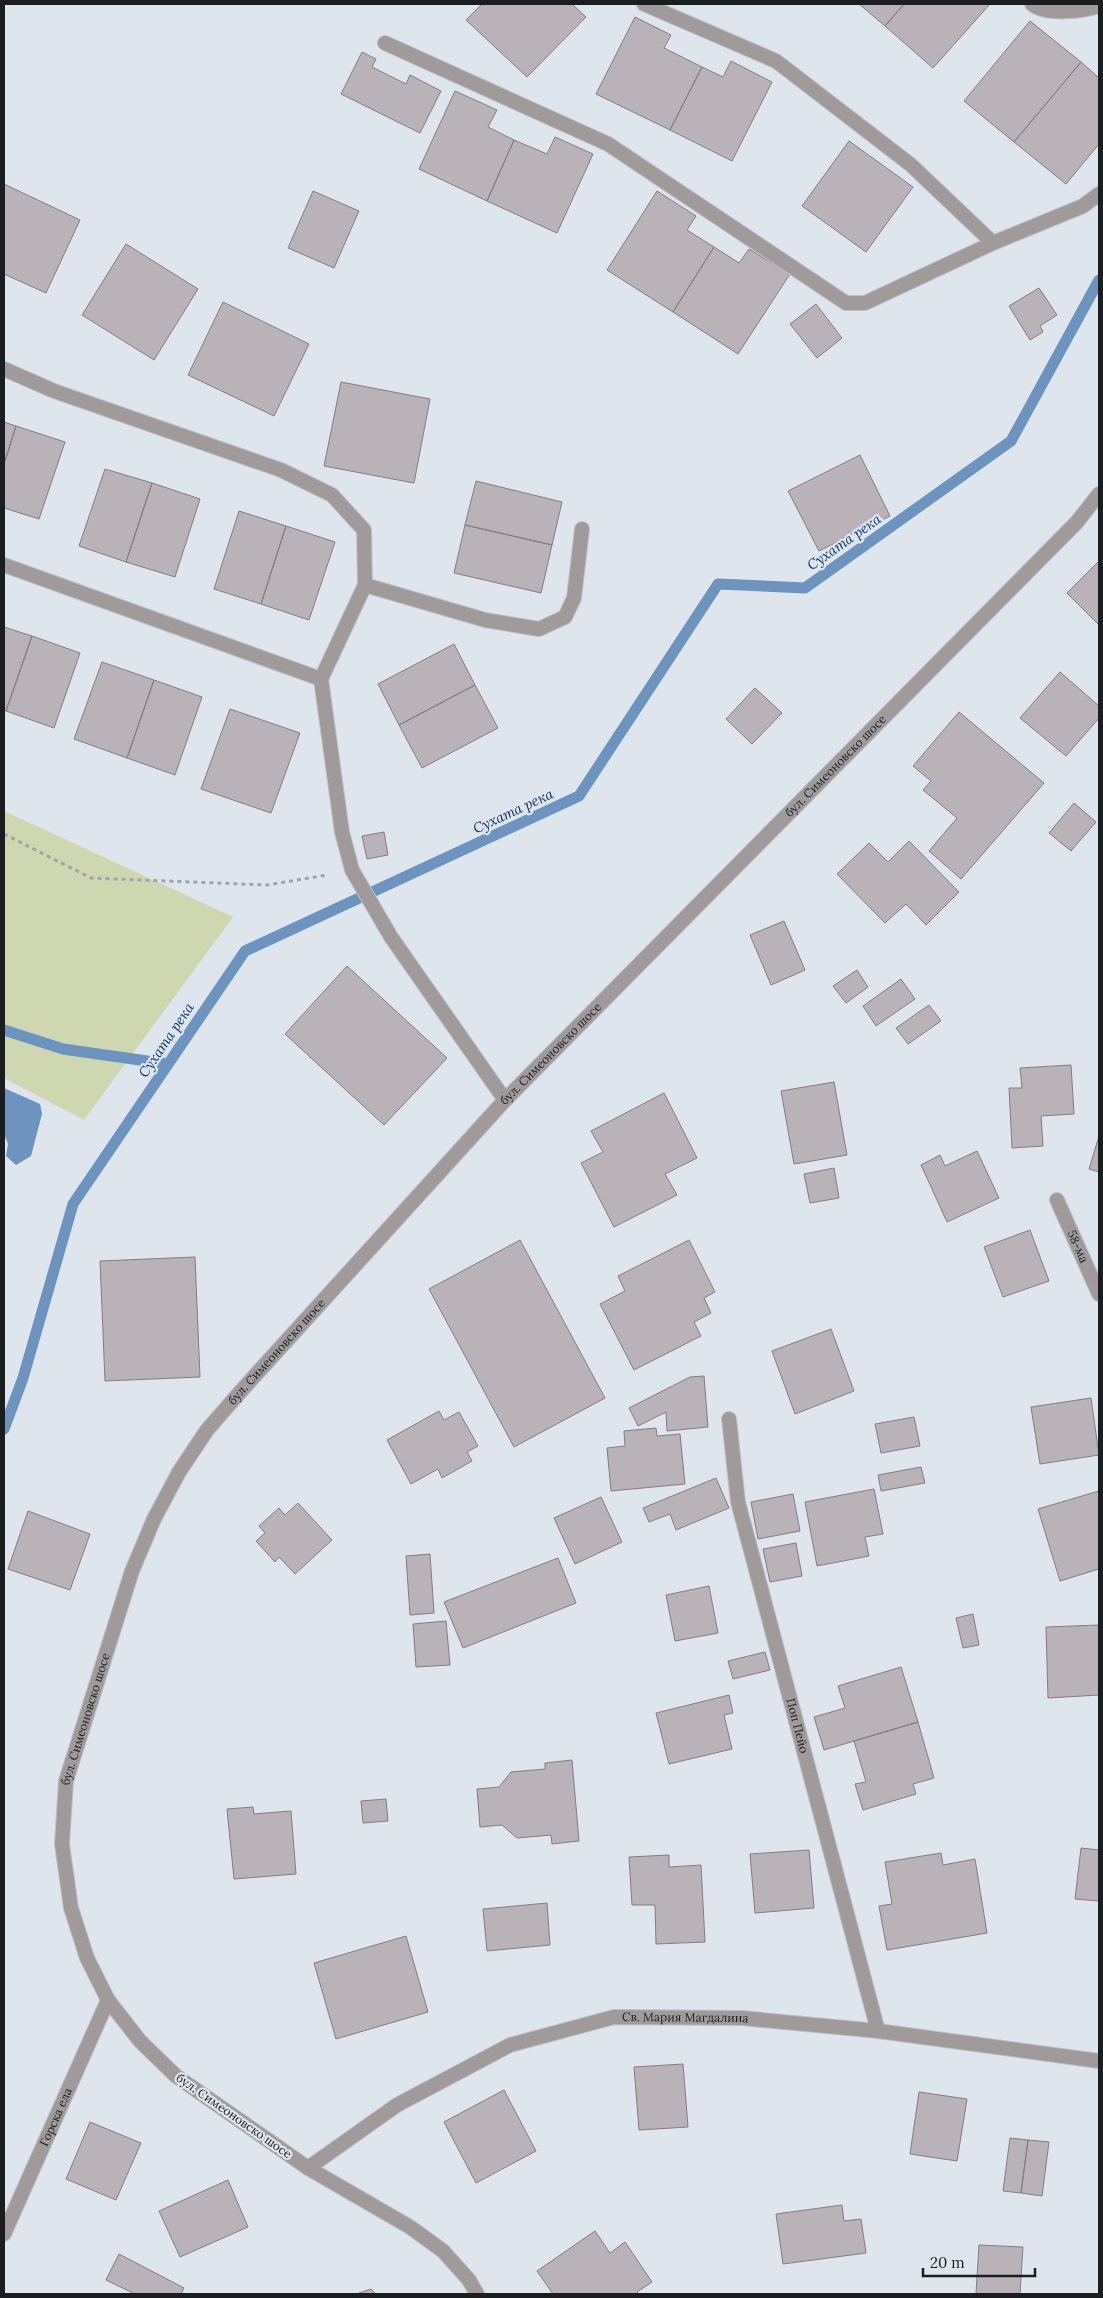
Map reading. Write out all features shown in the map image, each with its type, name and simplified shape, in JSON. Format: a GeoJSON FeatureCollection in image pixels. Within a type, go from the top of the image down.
{"type":"FeatureCollection","features":[{"type":"Feature","properties":{"kind":"street"},"geometry":{"type":"LineString","coordinates":[[644,4],[776,61],[911,165],[993,243]]}},
{"type":"Feature","properties":{"kind":"street"},"geometry":{"type":"LineString","coordinates":[[1032,4],[1039,9],[1082,11],[1099,6]]}},
{"type":"Feature","properties":{"kind":"street"},"geometry":{"type":"LineString","coordinates":[[385,43],[608,144],[846,303],[865,303],[993,243],[1083,206],[1099,194]]}},
{"type":"Feature","properties":{"kind":"street"},"geometry":{"type":"LineString","coordinates":[[4,369],[54,391],[281,470],[332,495],[364,530],[365,585],[321,679],[342,832],[352,870],[392,937],[505,1100]]}},
{"type":"Feature","properties":{"kind":"street","name":"бул. Симеоновско шосе"},"geometry":{"type":"LineString","coordinates":[[477,2294],[469,2280],[443,2251],[410,2227],[308,2168],[176,2076],[140,2041],[108,2000],[87,1958],[71,1908],[62,1844],[66,1781],[132,1571],[154,1519],[179,1472],[207,1430],[505,1100],[1077,522],[1099,494]]}},
{"type":"Feature","properties":{"kind":"street"},"geometry":{"type":"LineString","coordinates":[[365,585],[485,620],[539,629],[565,617],[574,598],[582,529]]}},
{"type":"Feature","properties":{"kind":"street"},"geometry":{"type":"LineString","coordinates":[[4,565],[321,679]]}},
{"type":"Feature","properties":{"kind":"street","name":"58-ма"},"geometry":{"type":"LineString","coordinates":[[1056,1200],[1099,1294]]}},
{"type":"Feature","properties":{"kind":"street","name":"Поп Пейо"},"geometry":{"type":"LineString","coordinates":[[729,1419],[738,1502],[878,2031]]}},
{"type":"Feature","properties":{"kind":"street","name":"Горска ела"},"geometry":{"type":"LineString","coordinates":[[4,2234],[108,2000]]}},
{"type":"Feature","properties":{"kind":"street","name":"Св. Мария Магдалина"},"geometry":{"type":"LineString","coordinates":[[308,2168],[398,2105],[510,2045],[614,2017],[742,2018],[878,2031],[1099,2061]]}},
{"type":"Feature","properties":{"kind":"path"},"geometry":{"type":"LineString","coordinates":[[4,834],[91,878],[268,885],[352,870]]}},
{"type":"Feature","properties":{"kind":"green space"},"geometry":{"type":"Polygon","coordinates":[[[4,811],[233,917],[84,1120],[4,1078],[4,811]]]}},
{"type":"Feature","properties":{"kind":"water"},"geometry":{"type":"Polygon","coordinates":[[[4,1088],[40,1104],[42,1114],[31,1156],[16,1165],[6,1156],[8,1144],[4,1134],[4,1088]]]}},
{"type":"Feature","properties":{"kind":"building"},"geometry":{"type":"Polygon","coordinates":[[[482,4],[572,4],[586,17],[527,77],[466,20],[482,4]]]}},
{"type":"Feature","properties":{"kind":"building"},"geometry":{"type":"Polygon","coordinates":[[[859,4],[904,4],[885,26],[859,4]]]}},
{"type":"Feature","properties":{"kind":"building"},"geometry":{"type":"Polygon","coordinates":[[[904,4],[990,4],[933,68],[885,26],[904,4]]]}},
{"type":"Feature","properties":{"kind":"building"},"geometry":{"type":"Polygon","coordinates":[[[635,17],[671,35],[664,48],[702,67],[670,130],[596,94],[635,17]]]}},
{"type":"Feature","properties":{"kind":"building"},"geometry":{"type":"Polygon","coordinates":[[[1030,21],[1081,62],[1014,142],[964,101],[1030,21]]]}},
{"type":"Feature","properties":{"kind":"building"},"geometry":{"type":"Polygon","coordinates":[[[362,52],[376,59],[372,67],[406,84],[410,75],[441,91],[420,133],[341,94],[362,52]]]}},
{"type":"Feature","properties":{"kind":"building"},"geometry":{"type":"Polygon","coordinates":[[[731,61],[772,82],[732,161],[670,130],[702,67],[723,77],[731,61]]]}},
{"type":"Feature","properties":{"kind":"building"},"geometry":{"type":"Polygon","coordinates":[[[1081,62],[1099,78],[1099,144],[1066,184],[1014,142],[1081,62]]]}},
{"type":"Feature","properties":{"kind":"building"},"geometry":{"type":"Polygon","coordinates":[[[455,91],[497,110],[488,127],[514,140],[487,201],[419,169],[455,91]]]}},
{"type":"Feature","properties":{"kind":"building"},"geometry":{"type":"Polygon","coordinates":[[[555,137],[593,154],[557,233],[487,201],[514,140],[547,154],[555,137]]]}},
{"type":"Feature","properties":{"kind":"building"},"geometry":{"type":"Polygon","coordinates":[[[849,141],[913,187],[866,252],[802,206],[849,141]]]}},
{"type":"Feature","properties":{"kind":"building"},"geometry":{"type":"Polygon","coordinates":[[[4,184],[80,220],[46,293],[4,274],[4,184]]]}},
{"type":"Feature","properties":{"kind":"building"},"geometry":{"type":"Polygon","coordinates":[[[313,191],[359,211],[334,268],[288,248],[313,191]]]}},
{"type":"Feature","properties":{"kind":"building"},"geometry":{"type":"Polygon","coordinates":[[[657,191],[696,216],[687,230],[714,247],[673,312],[607,270],[657,191]]]}},
{"type":"Feature","properties":{"kind":"building"},"geometry":{"type":"Polygon","coordinates":[[[126,244],[198,289],[154,360],[82,315],[126,244]]]}},
{"type":"Feature","properties":{"kind":"building"},"geometry":{"type":"Polygon","coordinates":[[[714,247],[739,263],[749,249],[790,274],[738,354],[673,312],[714,247]]]}},
{"type":"Feature","properties":{"kind":"building"},"geometry":{"type":"Polygon","coordinates":[[[1039,288],[1057,315],[1040,326],[1043,332],[1030,340],[1009,306],[1039,288]]]}},
{"type":"Feature","properties":{"kind":"building"},"geometry":{"type":"Polygon","coordinates":[[[223,302],[309,344],[274,416],[188,375],[223,302]]]}},
{"type":"Feature","properties":{"kind":"building"},"geometry":{"type":"Polygon","coordinates":[[[816,304],[842,338],[817,358],[790,324],[816,304]]]}},
{"type":"Feature","properties":{"kind":"building"},"geometry":{"type":"Polygon","coordinates":[[[341,382],[430,399],[414,483],[324,466],[341,382]]]}},
{"type":"Feature","properties":{"kind":"building"},"geometry":{"type":"Polygon","coordinates":[[[4,422],[16,426],[4,464],[4,422]]]}},
{"type":"Feature","properties":{"kind":"building"},"geometry":{"type":"Polygon","coordinates":[[[16,426],[65,442],[39,519],[4,508],[4,464],[16,426]]]}},
{"type":"Feature","properties":{"kind":"building"},"geometry":{"type":"Polygon","coordinates":[[[860,455],[890,516],[819,551],[788,491],[860,455]]]}},
{"type":"Feature","properties":{"kind":"building"},"geometry":{"type":"Polygon","coordinates":[[[105,469],[152,483],[126,562],[79,546],[105,469]]]}},
{"type":"Feature","properties":{"kind":"building"},"geometry":{"type":"Polygon","coordinates":[[[476,481],[562,502],[552,545],[465,525],[476,481]]]}},
{"type":"Feature","properties":{"kind":"building"},"geometry":{"type":"Polygon","coordinates":[[[152,483],[200,499],[175,577],[126,562],[152,483]]]}},
{"type":"Feature","properties":{"kind":"building"},"geometry":{"type":"Polygon","coordinates":[[[239,511],[286,526],[261,604],[214,589],[239,511]]]}},
{"type":"Feature","properties":{"kind":"building"},"geometry":{"type":"Polygon","coordinates":[[[465,525],[552,545],[541,593],[454,573],[465,525]]]}},
{"type":"Feature","properties":{"kind":"building"},"geometry":{"type":"Polygon","coordinates":[[[286,526],[335,542],[309,620],[261,604],[286,526]]]}},
{"type":"Feature","properties":{"kind":"building"},"geometry":{"type":"Polygon","coordinates":[[[1099,561],[1099,625],[1067,593],[1099,561]]]}},
{"type":"Feature","properties":{"kind":"building"},"geometry":{"type":"Polygon","coordinates":[[[4,627],[32,636],[6,711],[4,710],[4,627]]]}},
{"type":"Feature","properties":{"kind":"building"},"geometry":{"type":"Polygon","coordinates":[[[32,636],[80,653],[54,728],[6,711],[32,636]]]}},
{"type":"Feature","properties":{"kind":"building"},"geometry":{"type":"Polygon","coordinates":[[[454,644],[475,685],[399,725],[378,684],[454,644]]]}},
{"type":"Feature","properties":{"kind":"building"},"geometry":{"type":"Polygon","coordinates":[[[102,662],[154,680],[127,758],[74,739],[102,662]]]}},
{"type":"Feature","properties":{"kind":"building"},"geometry":{"type":"Polygon","coordinates":[[[1060,672],[1099,706],[1099,718],[1066,756],[1020,718],[1060,672]]]}},
{"type":"Feature","properties":{"kind":"building"},"geometry":{"type":"Polygon","coordinates":[[[154,680],[202,697],[175,775],[127,758],[154,680]]]}},
{"type":"Feature","properties":{"kind":"building"},"geometry":{"type":"Polygon","coordinates":[[[475,685],[498,728],[422,768],[399,725],[475,685]]]}},
{"type":"Feature","properties":{"kind":"building"},"geometry":{"type":"Polygon","coordinates":[[[755,688],[782,713],[752,744],[726,719],[755,688]]]}},
{"type":"Feature","properties":{"kind":"building"},"geometry":{"type":"Polygon","coordinates":[[[230,709],[300,733],[271,813],[201,789],[230,709]]]}},
{"type":"Feature","properties":{"kind":"building"},"geometry":{"type":"Polygon","coordinates":[[[959,712],[1044,783],[961,879],[929,851],[957,818],[923,790],[931,781],[913,766],[959,712]]]}},
{"type":"Feature","properties":{"kind":"building"},"geometry":{"type":"Polygon","coordinates":[[[1074,803],[1096,822],[1071,851],[1049,833],[1074,803]]]}},
{"type":"Feature","properties":{"kind":"building"},"geometry":{"type":"Polygon","coordinates":[[[384,832],[388,855],[367,859],[362,836],[384,832]]]}},
{"type":"Feature","properties":{"kind":"building"},"geometry":{"type":"Polygon","coordinates":[[[909,841],[959,892],[926,925],[906,904],[885,923],[837,874],[869,843],[888,862],[909,841]]]}},
{"type":"Feature","properties":{"kind":"building"},"geometry":{"type":"Polygon","coordinates":[[[784,921],[805,970],[771,985],[750,935],[784,921]]]}},
{"type":"Feature","properties":{"kind":"building"},"geometry":{"type":"Polygon","coordinates":[[[347,966],[447,1058],[384,1125],[285,1034],[347,966]]]}},
{"type":"Feature","properties":{"kind":"building"},"geometry":{"type":"Polygon","coordinates":[[[857,970],[868,987],[846,1003],[833,986],[857,970]]]}},
{"type":"Feature","properties":{"kind":"building"},"geometry":{"type":"Polygon","coordinates":[[[901,979],[915,999],[876,1026],[863,1006],[901,979]]]}},
{"type":"Feature","properties":{"kind":"building"},"geometry":{"type":"Polygon","coordinates":[[[929,1005],[941,1021],[908,1044],[896,1028],[929,1005]]]}},
{"type":"Feature","properties":{"kind":"building"},"geometry":{"type":"Polygon","coordinates":[[[1071,1065],[1074,1114],[1041,1116],[1043,1146],[1012,1148],[1009,1088],[1022,1088],[1020,1068],[1071,1065]]]}},
{"type":"Feature","properties":{"kind":"building"},"geometry":{"type":"Polygon","coordinates":[[[834,1082],[847,1155],[794,1164],[781,1091],[834,1082]]]}},
{"type":"Feature","properties":{"kind":"building"},"geometry":{"type":"Polygon","coordinates":[[[664,1093],[697,1158],[665,1174],[677,1195],[614,1227],[581,1163],[603,1152],[591,1131],[664,1093]]]}},
{"type":"Feature","properties":{"kind":"building"},"geometry":{"type":"Polygon","coordinates":[[[1099,1136],[1099,1172],[1089,1169],[1099,1136]]]}},
{"type":"Feature","properties":{"kind":"building"},"geometry":{"type":"Polygon","coordinates":[[[977,1151],[999,1198],[947,1222],[921,1165],[940,1155],[945,1166],[977,1151]]]}},
{"type":"Feature","properties":{"kind":"building"},"geometry":{"type":"Polygon","coordinates":[[[834,1168],[839,1198],[810,1203],[804,1174],[834,1168]]]}},
{"type":"Feature","properties":{"kind":"building"},"geometry":{"type":"Polygon","coordinates":[[[1030,1230],[1049,1281],[1003,1297],[984,1247],[1030,1230]]]}},
{"type":"Feature","properties":{"kind":"building"},"geometry":{"type":"Polygon","coordinates":[[[520,1240],[605,1398],[514,1447],[429,1289],[520,1240]]]}},
{"type":"Feature","properties":{"kind":"building"},"geometry":{"type":"Polygon","coordinates":[[[689,1240],[715,1292],[704,1298],[711,1313],[694,1322],[701,1336],[634,1370],[600,1304],[625,1291],[618,1276],[689,1240]]]}},
{"type":"Feature","properties":{"kind":"building"},"geometry":{"type":"Polygon","coordinates":[[[195,1257],[200,1377],[105,1381],[100,1261],[195,1257]]]}},
{"type":"Feature","properties":{"kind":"building"},"geometry":{"type":"Polygon","coordinates":[[[831,1329],[854,1391],[795,1414],[772,1351],[831,1329]]]}},
{"type":"Feature","properties":{"kind":"building"},"geometry":{"type":"Polygon","coordinates":[[[704,1376],[708,1427],[667,1431],[666,1412],[638,1426],[629,1408],[690,1377],[704,1376]]]}},
{"type":"Feature","properties":{"kind":"building"},"geometry":{"type":"Polygon","coordinates":[[[1091,1398],[1099,1455],[1040,1464],[1031,1407],[1091,1398]]]}},
{"type":"Feature","properties":{"kind":"building"},"geometry":{"type":"Polygon","coordinates":[[[439,1411],[444,1420],[459,1412],[478,1446],[467,1452],[472,1461],[442,1478],[438,1469],[411,1484],[387,1440],[439,1411]]]}},
{"type":"Feature","properties":{"kind":"building"},"geometry":{"type":"Polygon","coordinates":[[[914,1417],[920,1446],[881,1453],[875,1424],[914,1417]]]}},
{"type":"Feature","properties":{"kind":"building"},"geometry":{"type":"Polygon","coordinates":[[[656,1428],[657,1436],[680,1434],[685,1484],[611,1491],[607,1448],[625,1446],[624,1431],[656,1428]]]}},
{"type":"Feature","properties":{"kind":"building"},"geometry":{"type":"Polygon","coordinates":[[[921,1467],[925,1483],[881,1491],[878,1475],[921,1467]]]}},
{"type":"Feature","properties":{"kind":"building"},"geometry":{"type":"Polygon","coordinates":[[[716,1478],[729,1508],[676,1530],[670,1514],[649,1522],[643,1508],[716,1478]]]}},
{"type":"Feature","properties":{"kind":"building"},"geometry":{"type":"Polygon","coordinates":[[[874,1489],[883,1534],[865,1537],[869,1556],[817,1566],[805,1502],[874,1489]]]}},
{"type":"Feature","properties":{"kind":"building"},"geometry":{"type":"Polygon","coordinates":[[[1099,1491],[1099,1569],[1060,1581],[1038,1509],[1099,1491]]]}},
{"type":"Feature","properties":{"kind":"building"},"geometry":{"type":"Polygon","coordinates":[[[793,1494],[800,1531],[758,1539],[751,1502],[793,1494]]]}},
{"type":"Feature","properties":{"kind":"building"},"geometry":{"type":"Polygon","coordinates":[[[601,1497],[622,1542],[575,1564],[554,1518],[601,1497]]]}},
{"type":"Feature","properties":{"kind":"building"},"geometry":{"type":"Polygon","coordinates":[[[298,1503],[332,1540],[295,1574],[279,1557],[275,1562],[256,1541],[265,1533],[259,1526],[279,1508],[285,1515],[298,1503]]]}},
{"type":"Feature","properties":{"kind":"building"},"geometry":{"type":"Polygon","coordinates":[[[28,1511],[90,1534],[70,1590],[8,1569],[28,1511]]]}},
{"type":"Feature","properties":{"kind":"building"},"geometry":{"type":"Polygon","coordinates":[[[796,1543],[802,1576],[770,1582],[763,1549],[796,1543]]]}},
{"type":"Feature","properties":{"kind":"building"},"geometry":{"type":"Polygon","coordinates":[[[430,1554],[434,1613],[410,1615],[406,1556],[430,1554]]]}},
{"type":"Feature","properties":{"kind":"building"},"geometry":{"type":"Polygon","coordinates":[[[558,1558],[576,1603],[463,1648],[444,1602],[558,1558]]]}},
{"type":"Feature","properties":{"kind":"building"},"geometry":{"type":"Polygon","coordinates":[[[709,1586],[718,1633],[675,1641],[666,1595],[709,1586]]]}},
{"type":"Feature","properties":{"kind":"building"},"geometry":{"type":"Polygon","coordinates":[[[973,1614],[979,1645],[963,1648],[956,1618],[973,1614]]]}},
{"type":"Feature","properties":{"kind":"building"},"geometry":{"type":"Polygon","coordinates":[[[446,1621],[450,1665],[416,1667],[413,1624],[446,1621]]]}},
{"type":"Feature","properties":{"kind":"building"},"geometry":{"type":"Polygon","coordinates":[[[1099,1625],[1099,1695],[1048,1698],[1046,1627],[1099,1625]]]}},
{"type":"Feature","properties":{"kind":"building"},"geometry":{"type":"Polygon","coordinates":[[[765,1652],[770,1670],[733,1679],[728,1661],[765,1652]]]}},
{"type":"Feature","properties":{"kind":"building"},"geometry":{"type":"Polygon","coordinates":[[[901,1667],[918,1722],[824,1750],[814,1717],[845,1708],[838,1686],[901,1667]]]}},
{"type":"Feature","properties":{"kind":"building"},"geometry":{"type":"Polygon","coordinates":[[[729,1695],[733,1713],[724,1715],[732,1749],[669,1764],[656,1713],[729,1695]]]}},
{"type":"Feature","properties":{"kind":"building"},"geometry":{"type":"Polygon","coordinates":[[[918,1722],[934,1778],[913,1784],[916,1794],[863,1810],[855,1784],[866,1782],[854,1741],[918,1722]]]}},
{"type":"Feature","properties":{"kind":"building"},"geometry":{"type":"Polygon","coordinates":[[[572,1760],[579,1841],[552,1844],[551,1835],[517,1838],[502,1825],[480,1827],[477,1789],[499,1787],[511,1772],[545,1769],[545,1763],[572,1760]]]}},
{"type":"Feature","properties":{"kind":"building"},"geometry":{"type":"Polygon","coordinates":[[[386,1799],[388,1821],[363,1823],[361,1801],[386,1799]]]}},
{"type":"Feature","properties":{"kind":"building"},"geometry":{"type":"Polygon","coordinates":[[[253,1807],[254,1814],[291,1811],[296,1874],[234,1879],[227,1809],[253,1807]]]}},
{"type":"Feature","properties":{"kind":"building"},"geometry":{"type":"Polygon","coordinates":[[[1081,1848],[1099,1850],[1099,1901],[1075,1899],[1081,1848]]]}},
{"type":"Feature","properties":{"kind":"building"},"geometry":{"type":"Polygon","coordinates":[[[809,1850],[814,1908],[755,1913],[750,1854],[809,1850]]]}},
{"type":"Feature","properties":{"kind":"building"},"geometry":{"type":"Polygon","coordinates":[[[941,1853],[943,1865],[975,1859],[987,1933],[887,1950],[879,1906],[892,1904],[885,1862],[941,1853]]]}},
{"type":"Feature","properties":{"kind":"building"},"geometry":{"type":"Polygon","coordinates":[[[669,1855],[669,1867],[701,1865],[705,1942],[656,1944],[655,1905],[632,1905],[629,1857],[669,1855]]]}},
{"type":"Feature","properties":{"kind":"building"},"geometry":{"type":"Polygon","coordinates":[[[547,1903],[550,1945],[487,1951],[483,1909],[547,1903]]]}},
{"type":"Feature","properties":{"kind":"building"},"geometry":{"type":"Polygon","coordinates":[[[406,1936],[428,2012],[336,2039],[314,1963],[406,1936]]]}},
{"type":"Feature","properties":{"kind":"building"},"geometry":{"type":"Polygon","coordinates":[[[683,2064],[688,2127],[639,2130],[634,2067],[683,2064]]]}},
{"type":"Feature","properties":{"kind":"building"},"geometry":{"type":"Polygon","coordinates":[[[504,2090],[536,2151],[476,2183],[444,2122],[504,2090]]]}},
{"type":"Feature","properties":{"kind":"building"},"geometry":{"type":"Polygon","coordinates":[[[919,2092],[967,2099],[957,2161],[910,2154],[919,2092]]]}},
{"type":"Feature","properties":{"kind":"building"},"geometry":{"type":"Polygon","coordinates":[[[90,2122],[141,2143],[116,2200],[66,2179],[90,2122]]]}},
{"type":"Feature","properties":{"kind":"building"},"geometry":{"type":"Polygon","coordinates":[[[1010,2138],[1028,2140],[1021,2193],[1003,2191],[1010,2138]]]}},
{"type":"Feature","properties":{"kind":"building"},"geometry":{"type":"Polygon","coordinates":[[[1028,2140],[1049,2142],[1042,2196],[1021,2193],[1028,2140]]]}},
{"type":"Feature","properties":{"kind":"building"},"geometry":{"type":"Polygon","coordinates":[[[228,2180],[248,2227],[180,2257],[159,2211],[228,2180]]]}},
{"type":"Feature","properties":{"kind":"building"},"geometry":{"type":"Polygon","coordinates":[[[842,2205],[844,2221],[861,2219],[866,2253],[783,2264],[776,2214],[842,2205]]]}},
{"type":"Feature","properties":{"kind":"building"},"geometry":{"type":"Polygon","coordinates":[[[595,2231],[610,2253],[625,2242],[652,2282],[637,2292],[639,2294],[553,2294],[537,2271],[595,2231]]]}},
{"type":"Feature","properties":{"kind":"building"},"geometry":{"type":"Polygon","coordinates":[[[979,2245],[1023,2247],[1020,2294],[976,2294],[979,2245]]]}},
{"type":"Feature","properties":{"kind":"building"},"geometry":{"type":"Polygon","coordinates":[[[119,2254],[184,2288],[181,2294],[135,2294],[106,2280],[119,2254]]]}},
{"type":"Feature","properties":{"kind":"building"},"geometry":{"type":"Polygon","coordinates":[[[371,2289],[376,2294],[356,2294],[371,2289]]]}},
{"type":"Feature","properties":{"kind":"waterway","name":"Сухата река"},"geometry":{"type":"LineString","coordinates":[[4,1429],[23,1378],[73,1204],[245,951],[579,796],[718,584],[805,588],[1011,441],[1099,280]]}},
{"type":"Feature","properties":{"kind":"waterway"},"geometry":{"type":"LineString","coordinates":[[4,1030],[63,1049],[168,1064]]}}]}
